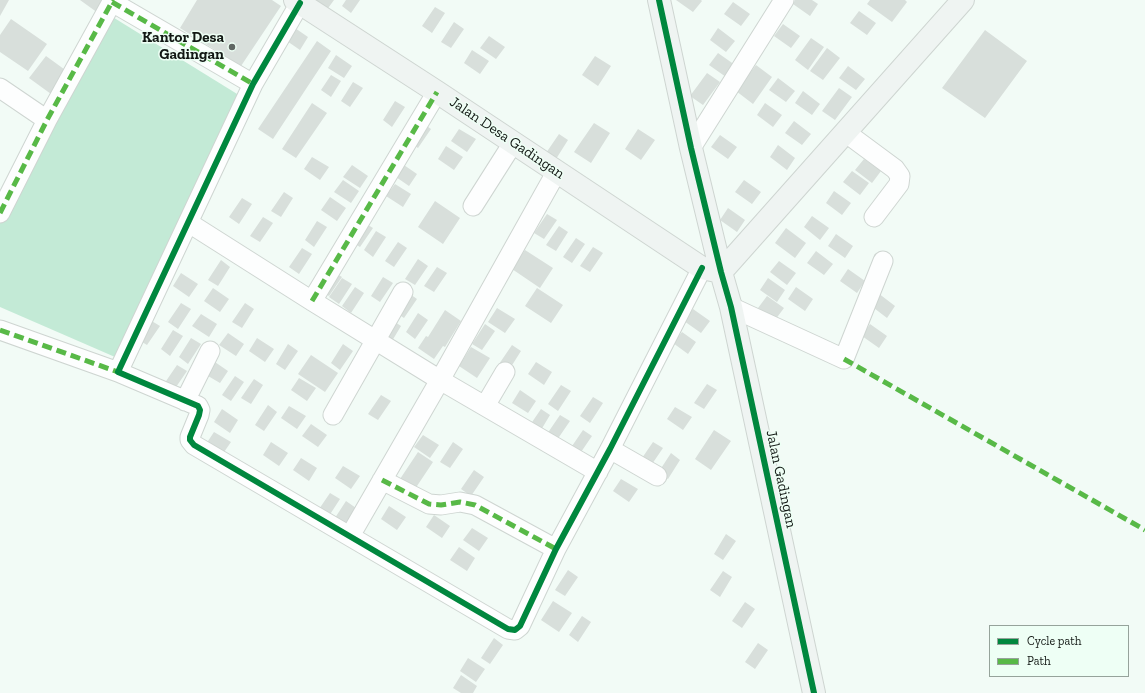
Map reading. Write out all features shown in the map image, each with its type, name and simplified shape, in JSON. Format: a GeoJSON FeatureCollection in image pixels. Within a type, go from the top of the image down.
{"type":"FeatureCollection","features":[{"type":"Feature","properties":{"kind":"street","name":"Jalan Gadingan"},"geometry":{"type":"LineString","coordinates":[[659,0],[690,148],[711,270],[731,307],[814,693]]}},
{"type":"Feature","properties":{"kind":"street"},"geometry":{"type":"LineString","coordinates":[[690,148],[784,0]]}},
{"type":"Feature","properties":{"kind":"street"},"geometry":{"type":"LineString","coordinates":[[0,330],[118,372],[198,406],[200,410],[190,437],[191,443],[511,630],[517,629],[520,626],[556,549],[610,449],[711,270],[845,132],[963,0]]}},
{"type":"Feature","properties":{"kind":"street"},"geometry":{"type":"LineString","coordinates":[[0,213],[47,120],[113,1],[253,84]]}},
{"type":"Feature","properties":{"kind":"street"},"geometry":{"type":"LineString","coordinates":[[118,372],[253,84],[298,2]]}},
{"type":"Feature","properties":{"kind":"street","name":"Jalan Desa Gadingan"},"geometry":{"type":"LineString","coordinates":[[298,2],[438,92],[513,143],[711,270]]}},
{"type":"Feature","properties":{"kind":"street"},"geometry":{"type":"LineString","coordinates":[[0,88],[47,120]]}},
{"type":"Feature","properties":{"kind":"street"},"geometry":{"type":"LineString","coordinates":[[312,301],[438,92]]}},
{"type":"Feature","properties":{"kind":"street"},"geometry":{"type":"LineString","coordinates":[[845,132],[895,169],[900,176],[899,184],[874,217]]}},
{"type":"Feature","properties":{"kind":"street"},"geometry":{"type":"LineString","coordinates":[[474,206],[513,143]]}},
{"type":"Feature","properties":{"kind":"street"},"geometry":{"type":"LineString","coordinates":[[350,536],[440,380],[557,171]]}},
{"type":"Feature","properties":{"kind":"street"},"geometry":{"type":"LineString","coordinates":[[189,223],[440,380],[598,472]]}},
{"type":"Feature","properties":{"kind":"street"},"geometry":{"type":"LineString","coordinates":[[731,307],[844,359],[883,261]]}},
{"type":"Feature","properties":{"kind":"street"},"geometry":{"type":"LineString","coordinates":[[333,415],[403,292]]}},
{"type":"Feature","properties":{"kind":"street"},"geometry":{"type":"LineString","coordinates":[[185,401],[210,351]]}},
{"type":"Feature","properties":{"kind":"street"},"geometry":{"type":"LineString","coordinates":[[485,406],[505,372]]}},
{"type":"Feature","properties":{"kind":"street"},"geometry":{"type":"LineString","coordinates":[[610,449],[657,476]]}},
{"type":"Feature","properties":{"kind":"street"},"geometry":{"type":"LineString","coordinates":[[382,480],[429,504],[441,505],[460,502],[475,505],[556,549]]}},
{"type":"Feature","properties":{"kind":"green space"},"geometry":{"type":"Polygon","coordinates":[[[111,16],[242,97],[115,357],[0,307],[0,223],[111,16]]]}},
{"type":"Feature","properties":{"kind":"building"},"geometry":{"type":"Polygon","coordinates":[[[0,0],[9,0],[0,16],[0,0]]]}},
{"type":"Feature","properties":{"kind":"building"},"geometry":{"type":"Polygon","coordinates":[[[80,0],[108,0],[98,13],[80,0]]]}},
{"type":"Feature","properties":{"kind":"building","name":"Kantor Desa Gadingan"},"geometry":{"type":"Polygon","coordinates":[[[197,0],[272,0],[281,6],[241,66],[180,28],[197,0]]]}},
{"type":"Feature","properties":{"kind":"building"},"geometry":{"type":"Polygon","coordinates":[[[309,0],[334,0],[326,11],[309,0]]]}},
{"type":"Feature","properties":{"kind":"building"},"geometry":{"type":"Polygon","coordinates":[[[346,0],[360,0],[351,13],[342,6],[346,0]]]}},
{"type":"Feature","properties":{"kind":"building"},"geometry":{"type":"Polygon","coordinates":[[[676,0],[701,0],[702,1],[693,12],[676,0]]]}},
{"type":"Feature","properties":{"kind":"building"},"geometry":{"type":"Polygon","coordinates":[[[795,0],[812,0],[818,4],[810,16],[793,4],[795,0]]]}},
{"type":"Feature","properties":{"kind":"building"},"geometry":{"type":"Polygon","coordinates":[[[870,0],[905,0],[907,2],[892,22],[867,4],[870,0]]]}},
{"type":"Feature","properties":{"kind":"building"},"geometry":{"type":"Polygon","coordinates":[[[733,2],[750,14],[741,26],[724,14],[733,2]]]}},
{"type":"Feature","properties":{"kind":"building"},"geometry":{"type":"Polygon","coordinates":[[[435,7],[445,13],[432,33],[422,26],[435,7]]]}},
{"type":"Feature","properties":{"kind":"building"},"geometry":{"type":"Polygon","coordinates":[[[859,11],[876,23],[867,35],[850,23],[859,11]]]}},
{"type":"Feature","properties":{"kind":"building"},"geometry":{"type":"Polygon","coordinates":[[[11,19],[47,44],[28,71],[0,52],[0,35],[11,19]]]}},
{"type":"Feature","properties":{"kind":"building"},"geometry":{"type":"Polygon","coordinates":[[[454,22],[464,29],[451,48],[441,42],[454,22]]]}},
{"type":"Feature","properties":{"kind":"building"},"geometry":{"type":"Polygon","coordinates":[[[783,24],[800,36],[791,48],[774,36],[783,24]]]}},
{"type":"Feature","properties":{"kind":"building"},"geometry":{"type":"Polygon","coordinates":[[[292,26],[308,37],[300,50],[284,39],[292,26]]]}},
{"type":"Feature","properties":{"kind":"building"},"geometry":{"type":"Polygon","coordinates":[[[718,28],[735,41],[726,52],[710,40],[718,28]]]}},
{"type":"Feature","properties":{"kind":"building"},"geometry":{"type":"Polygon","coordinates":[[[985,30],[1027,61],[985,118],[942,88],[985,30]]]}},
{"type":"Feature","properties":{"kind":"building"},"geometry":{"type":"Polygon","coordinates":[[[489,36],[505,47],[496,59],[480,48],[489,36]]]}},
{"type":"Feature","properties":{"kind":"building"},"geometry":{"type":"Polygon","coordinates":[[[811,38],[824,47],[808,70],[795,60],[811,38]]]}},
{"type":"Feature","properties":{"kind":"building"},"geometry":{"type":"Polygon","coordinates":[[[317,41],[331,51],[273,139],[258,129],[317,41]]]}},
{"type":"Feature","properties":{"kind":"building"},"geometry":{"type":"Polygon","coordinates":[[[827,48],[840,58],[823,80],[810,71],[827,48]]]}},
{"type":"Feature","properties":{"kind":"building"},"geometry":{"type":"Polygon","coordinates":[[[472,50],[489,61],[480,74],[464,63],[472,50]]]}},
{"type":"Feature","properties":{"kind":"building"},"geometry":{"type":"Polygon","coordinates":[[[718,53],[735,65],[726,77],[709,65],[718,53]]]}},
{"type":"Feature","properties":{"kind":"building"},"geometry":{"type":"Polygon","coordinates":[[[336,55],[352,66],[344,78],[328,68],[336,55]]]}},
{"type":"Feature","properties":{"kind":"building"},"geometry":{"type":"Polygon","coordinates":[[[46,56],[68,72],[51,94],[29,78],[46,56]]]}},
{"type":"Feature","properties":{"kind":"building"},"geometry":{"type":"Polygon","coordinates":[[[595,56],[611,66],[598,86],[582,75],[595,56]]]}},
{"type":"Feature","properties":{"kind":"building"},"geometry":{"type":"Polygon","coordinates":[[[756,65],[772,77],[753,104],[736,91],[756,65]]]}},
{"type":"Feature","properties":{"kind":"building"},"geometry":{"type":"Polygon","coordinates":[[[848,66],[865,79],[856,90],[839,78],[848,66]]]}},
{"type":"Feature","properties":{"kind":"building"},"geometry":{"type":"Polygon","coordinates":[[[707,73],[720,82],[703,105],[690,96],[707,73]]]}},
{"type":"Feature","properties":{"kind":"building"},"geometry":{"type":"Polygon","coordinates":[[[331,75],[341,81],[331,97],[321,90],[331,75]]]}},
{"type":"Feature","properties":{"kind":"building"},"geometry":{"type":"Polygon","coordinates":[[[778,78],[795,91],[786,102],[769,90],[778,78]]]}},
{"type":"Feature","properties":{"kind":"building"},"geometry":{"type":"Polygon","coordinates":[[[353,82],[363,88],[350,107],[341,101],[353,82]]]}},
{"type":"Feature","properties":{"kind":"building"},"geometry":{"type":"Polygon","coordinates":[[[839,88],[852,97],[835,120],[822,111],[839,88]]]}},
{"type":"Feature","properties":{"kind":"building"},"geometry":{"type":"Polygon","coordinates":[[[803,91],[820,104],[812,115],[795,103],[803,91]]]}},
{"type":"Feature","properties":{"kind":"building"},"geometry":{"type":"Polygon","coordinates":[[[395,101],[405,107],[392,127],[383,120],[395,101]]]}},
{"type":"Feature","properties":{"kind":"building"},"geometry":{"type":"Polygon","coordinates":[[[312,103],[327,113],[296,158],[282,149],[312,103]]]}},
{"type":"Feature","properties":{"kind":"building"},"geometry":{"type":"Polygon","coordinates":[[[765,103],[782,115],[773,127],[757,115],[765,103]]]}},
{"type":"Feature","properties":{"kind":"building"},"geometry":{"type":"Polygon","coordinates":[[[794,121],[811,134],[802,145],[785,133],[794,121]]]}},
{"type":"Feature","properties":{"kind":"building"},"geometry":{"type":"Polygon","coordinates":[[[421,122],[431,129],[418,148],[409,142],[421,122]]]}},
{"type":"Feature","properties":{"kind":"building"},"geometry":{"type":"Polygon","coordinates":[[[594,123],[610,133],[591,163],[574,152],[594,123]]]}},
{"type":"Feature","properties":{"kind":"building"},"geometry":{"type":"Polygon","coordinates":[[[459,129],[476,139],[467,152],[451,141],[459,129]]]}},
{"type":"Feature","properties":{"kind":"building"},"geometry":{"type":"Polygon","coordinates":[[[638,129],[655,140],[641,160],[625,149],[638,129]]]}},
{"type":"Feature","properties":{"kind":"building"},"geometry":{"type":"Polygon","coordinates":[[[559,134],[568,140],[556,159],[546,153],[559,134]]]}},
{"type":"Feature","properties":{"kind":"building"},"geometry":{"type":"Polygon","coordinates":[[[720,135],[737,147],[728,159],[711,147],[720,135]]]}},
{"type":"Feature","properties":{"kind":"building"},"geometry":{"type":"Polygon","coordinates":[[[778,145],[795,158],[787,170],[770,157],[778,145]]]}},
{"type":"Feature","properties":{"kind":"building"},"geometry":{"type":"Polygon","coordinates":[[[446,146],[463,157],[454,170],[438,159],[446,146]]]}},
{"type":"Feature","properties":{"kind":"building"},"geometry":{"type":"Polygon","coordinates":[[[312,157],[329,167],[320,180],[304,169],[312,157]]]}},
{"type":"Feature","properties":{"kind":"building"},"geometry":{"type":"Polygon","coordinates":[[[864,159],[881,171],[872,183],[855,170],[864,159]]]}},
{"type":"Feature","properties":{"kind":"building"},"geometry":{"type":"Polygon","coordinates":[[[401,163],[417,174],[409,186],[393,175],[401,163]]]}},
{"type":"Feature","properties":{"kind":"building"},"geometry":{"type":"Polygon","coordinates":[[[352,165],[368,176],[360,188],[343,177],[352,165]]]}},
{"type":"Feature","properties":{"kind":"building"},"geometry":{"type":"Polygon","coordinates":[[[852,171],[869,183],[860,195],[843,182],[852,171]]]}},
{"type":"Feature","properties":{"kind":"building"},"geometry":{"type":"Polygon","coordinates":[[[343,180],[359,191],[351,203],[334,192],[343,180]]]}},
{"type":"Feature","properties":{"kind":"building"},"geometry":{"type":"Polygon","coordinates":[[[744,180],[761,192],[752,204],[735,192],[744,180]]]}},
{"type":"Feature","properties":{"kind":"building"},"geometry":{"type":"Polygon","coordinates":[[[395,184],[411,194],[403,207],[386,196],[395,184]]]}},
{"type":"Feature","properties":{"kind":"building"},"geometry":{"type":"Polygon","coordinates":[[[834,191],[851,203],[842,215],[826,203],[834,191]]]}},
{"type":"Feature","properties":{"kind":"building"},"geometry":{"type":"Polygon","coordinates":[[[284,192],[293,198],[281,217],[271,211],[284,192]]]}},
{"type":"Feature","properties":{"kind":"building"},"geometry":{"type":"Polygon","coordinates":[[[330,197],[346,208],[337,221],[321,210],[330,197]]]}},
{"type":"Feature","properties":{"kind":"building"},"geometry":{"type":"Polygon","coordinates":[[[242,198],[252,204],[239,224],[229,217],[242,198]]]}},
{"type":"Feature","properties":{"kind":"building"},"geometry":{"type":"Polygon","coordinates":[[[435,201],[460,218],[443,244],[418,227],[435,201]]]}},
{"type":"Feature","properties":{"kind":"building"},"geometry":{"type":"Polygon","coordinates":[[[728,208],[745,220],[737,232],[720,220],[728,208]]]}},
{"type":"Feature","properties":{"kind":"building"},"geometry":{"type":"Polygon","coordinates":[[[547,214],[557,220],[544,239],[534,233],[547,214]]]}},
{"type":"Feature","properties":{"kind":"building"},"geometry":{"type":"Polygon","coordinates":[[[812,216],[829,228],[820,240],[804,227],[812,216]]]}},
{"type":"Feature","properties":{"kind":"building"},"geometry":{"type":"Polygon","coordinates":[[[263,217],[273,223],[260,242],[250,236],[263,217]]]}},
{"type":"Feature","properties":{"kind":"building"},"geometry":{"type":"Polygon","coordinates":[[[317,221],[327,227],[314,247],[305,240],[317,221]]]}},
{"type":"Feature","properties":{"kind":"building"},"geometry":{"type":"Polygon","coordinates":[[[363,222],[373,228],[360,247],[350,241],[363,222]]]}},
{"type":"Feature","properties":{"kind":"building"},"geometry":{"type":"Polygon","coordinates":[[[559,226],[568,232],[556,251],[546,245],[559,226]]]}},
{"type":"Feature","properties":{"kind":"building"},"geometry":{"type":"Polygon","coordinates":[[[786,228],[806,243],[795,258],[775,243],[786,228]]]}},
{"type":"Feature","properties":{"kind":"building"},"geometry":{"type":"Polygon","coordinates":[[[376,231],[386,237],[373,257],[364,250],[376,231]]]}},
{"type":"Feature","properties":{"kind":"building"},"geometry":{"type":"Polygon","coordinates":[[[836,234],[853,246],[845,258],[828,246],[836,234]]]}},
{"type":"Feature","properties":{"kind":"building"},"geometry":{"type":"Polygon","coordinates":[[[576,238],[585,244],[572,263],[563,257],[576,238]]]}},
{"type":"Feature","properties":{"kind":"building"},"geometry":{"type":"Polygon","coordinates":[[[398,242],[407,248],[394,267],[385,261],[398,242]]]}},
{"type":"Feature","properties":{"kind":"building"},"geometry":{"type":"Polygon","coordinates":[[[593,247],[603,253],[590,272],[580,266],[593,247]]]}},
{"type":"Feature","properties":{"kind":"building"},"geometry":{"type":"Polygon","coordinates":[[[302,248],[312,254],[299,274],[289,267],[302,248]]]}},
{"type":"Feature","properties":{"kind":"building"},"geometry":{"type":"Polygon","coordinates":[[[525,250],[553,268],[540,288],[512,269],[525,250]]]}},
{"type":"Feature","properties":{"kind":"building"},"geometry":{"type":"Polygon","coordinates":[[[816,251],[833,264],[824,275],[807,263],[816,251]]]}},
{"type":"Feature","properties":{"kind":"building"},"geometry":{"type":"Polygon","coordinates":[[[418,259],[428,266],[415,285],[405,279],[418,259]]]}},
{"type":"Feature","properties":{"kind":"building"},"geometry":{"type":"Polygon","coordinates":[[[221,260],[230,267],[218,286],[208,280],[221,260]]]}},
{"type":"Feature","properties":{"kind":"building"},"geometry":{"type":"Polygon","coordinates":[[[779,261],[796,273],[787,285],[770,272],[779,261]]]}},
{"type":"Feature","properties":{"kind":"building"},"geometry":{"type":"Polygon","coordinates":[[[437,267],[447,273],[434,292],[424,286],[437,267]]]}},
{"type":"Feature","properties":{"kind":"building"},"geometry":{"type":"Polygon","coordinates":[[[848,269],[865,281],[857,293],[840,281],[848,269]]]}},
{"type":"Feature","properties":{"kind":"building"},"geometry":{"type":"Polygon","coordinates":[[[332,271],[342,277],[329,296],[319,290],[332,271]]]}},
{"type":"Feature","properties":{"kind":"building"},"geometry":{"type":"Polygon","coordinates":[[[181,273],[198,284],[189,297],[173,286],[181,273]]]}},
{"type":"Feature","properties":{"kind":"building"},"geometry":{"type":"Polygon","coordinates":[[[383,277],[393,283],[380,302],[371,296],[383,277]]]}},
{"type":"Feature","properties":{"kind":"building"},"geometry":{"type":"Polygon","coordinates":[[[342,278],[352,284],[339,304],[329,297],[342,278]]]}},
{"type":"Feature","properties":{"kind":"building"},"geometry":{"type":"Polygon","coordinates":[[[768,278],[785,290],[777,302],[760,290],[768,278]]]}},
{"type":"Feature","properties":{"kind":"building"},"geometry":{"type":"Polygon","coordinates":[[[355,287],[364,293],[351,313],[342,306],[355,287]]]}},
{"type":"Feature","properties":{"kind":"building"},"geometry":{"type":"Polygon","coordinates":[[[796,287],[813,299],[805,311],[788,299],[796,287]]]}},
{"type":"Feature","properties":{"kind":"building"},"geometry":{"type":"Polygon","coordinates":[[[213,288],[229,299],[220,312],[204,301],[213,288]]]}},
{"type":"Feature","properties":{"kind":"building"},"geometry":{"type":"Polygon","coordinates":[[[537,288],[563,305],[551,323],[525,306],[537,288]]]}},
{"type":"Feature","properties":{"kind":"building"},"geometry":{"type":"Polygon","coordinates":[[[407,292],[417,299],[404,318],[395,312],[407,292]]]}},
{"type":"Feature","properties":{"kind":"building"},"geometry":{"type":"Polygon","coordinates":[[[878,293],[895,306],[887,318],[870,305],[878,293]]]}},
{"type":"Feature","properties":{"kind":"building"},"geometry":{"type":"Polygon","coordinates":[[[767,296],[784,308],[775,320],[758,308],[767,296]]]}},
{"type":"Feature","properties":{"kind":"building"},"geometry":{"type":"Polygon","coordinates":[[[181,303],[191,309],[178,329],[168,322],[181,303]]]}},
{"type":"Feature","properties":{"kind":"building"},"geometry":{"type":"Polygon","coordinates":[[[245,303],[254,309],[242,328],[232,322],[245,303]]]}},
{"type":"Feature","properties":{"kind":"building"},"geometry":{"type":"Polygon","coordinates":[[[497,308],[515,319],[505,333],[488,322],[497,308]]]}},
{"type":"Feature","properties":{"kind":"building"},"geometry":{"type":"Polygon","coordinates":[[[693,309],[710,321],[701,333],[684,321],[693,309]]]}},
{"type":"Feature","properties":{"kind":"building"},"geometry":{"type":"Polygon","coordinates":[[[445,310],[461,321],[445,347],[443,346],[434,359],[418,348],[426,336],[428,337],[445,310]]]}},
{"type":"Feature","properties":{"kind":"building"},"geometry":{"type":"Polygon","coordinates":[[[418,313],[428,320],[415,339],[406,332],[418,313]]]}},
{"type":"Feature","properties":{"kind":"building"},"geometry":{"type":"Polygon","coordinates":[[[201,314],[217,324],[209,337],[192,326],[201,314]]]}},
{"type":"Feature","properties":{"kind":"building"},"geometry":{"type":"Polygon","coordinates":[[[150,320],[160,326],[147,345],[137,339],[150,320]]]}},
{"type":"Feature","properties":{"kind":"building"},"geometry":{"type":"Polygon","coordinates":[[[392,320],[401,326],[389,346],[379,339],[392,320]]]}},
{"type":"Feature","properties":{"kind":"building"},"geometry":{"type":"Polygon","coordinates":[[[485,324],[495,331],[482,350],[472,344],[485,324]]]}},
{"type":"Feature","properties":{"kind":"building"},"geometry":{"type":"Polygon","coordinates":[[[870,324],[887,336],[879,348],[862,336],[870,324]]]}},
{"type":"Feature","properties":{"kind":"building"},"geometry":{"type":"Polygon","coordinates":[[[173,330],[183,336],[170,356],[161,349],[173,330]]]}},
{"type":"Feature","properties":{"kind":"building"},"geometry":{"type":"Polygon","coordinates":[[[682,332],[696,342],[688,354],[673,343],[682,332]]]}},
{"type":"Feature","properties":{"kind":"building"},"geometry":{"type":"Polygon","coordinates":[[[228,333],[244,344],[236,356],[219,345],[228,333]]]}},
{"type":"Feature","properties":{"kind":"building"},"geometry":{"type":"Polygon","coordinates":[[[191,338],[201,344],[188,364],[179,357],[191,338]]]}},
{"type":"Feature","properties":{"kind":"building"},"geometry":{"type":"Polygon","coordinates":[[[257,338],[274,349],[265,362],[249,351],[257,338]]]}},
{"type":"Feature","properties":{"kind":"building"},"geometry":{"type":"Polygon","coordinates":[[[288,344],[298,351],[285,370],[276,364],[288,344]]]}},
{"type":"Feature","properties":{"kind":"building"},"geometry":{"type":"Polygon","coordinates":[[[343,344],[353,351],[340,370],[331,363],[343,344]]]}},
{"type":"Feature","properties":{"kind":"building"},"geometry":{"type":"Polygon","coordinates":[[[512,345],[521,351],[509,370],[499,364],[512,345]]]}},
{"type":"Feature","properties":{"kind":"building"},"geometry":{"type":"Polygon","coordinates":[[[471,347],[490,358],[477,378],[459,366],[471,347]]]}},
{"type":"Feature","properties":{"kind":"building"},"geometry":{"type":"Polygon","coordinates":[[[311,355],[338,373],[325,392],[298,374],[311,355]]]}},
{"type":"Feature","properties":{"kind":"building"},"geometry":{"type":"Polygon","coordinates":[[[212,360],[228,371],[220,383],[203,373],[212,360]]]}},
{"type":"Feature","properties":{"kind":"building"},"geometry":{"type":"Polygon","coordinates":[[[536,362],[552,372],[544,385],[528,374],[536,362]]]}},
{"type":"Feature","properties":{"kind":"building"},"geometry":{"type":"Polygon","coordinates":[[[177,365],[187,371],[174,390],[164,384],[177,365]]]}},
{"type":"Feature","properties":{"kind":"building"},"geometry":{"type":"Polygon","coordinates":[[[235,376],[244,382],[231,401],[222,395],[235,376]]]}},
{"type":"Feature","properties":{"kind":"building"},"geometry":{"type":"Polygon","coordinates":[[[299,378],[316,388],[307,401],[291,390],[299,378]]]}},
{"type":"Feature","properties":{"kind":"building"},"geometry":{"type":"Polygon","coordinates":[[[254,379],[263,385],[251,404],[241,398],[254,379]]]}},
{"type":"Feature","properties":{"kind":"building"},"geometry":{"type":"Polygon","coordinates":[[[707,384],[717,390],[704,409],[694,403],[707,384]]]}},
{"type":"Feature","properties":{"kind":"building"},"geometry":{"type":"Polygon","coordinates":[[[561,385],[571,391],[558,411],[548,404],[561,385]]]}},
{"type":"Feature","properties":{"kind":"building"},"geometry":{"type":"Polygon","coordinates":[[[520,390],[536,401],[528,413],[512,403],[520,390]]]}},
{"type":"Feature","properties":{"kind":"building"},"geometry":{"type":"Polygon","coordinates":[[[381,395],[391,401],[378,420],[368,414],[381,395]]]}},
{"type":"Feature","properties":{"kind":"building"},"geometry":{"type":"Polygon","coordinates":[[[593,397],[603,403],[590,423],[580,416],[593,397]]]}},
{"type":"Feature","properties":{"kind":"building"},"geometry":{"type":"Polygon","coordinates":[[[268,405],[277,412],[264,431],[255,425],[268,405]]]}},
{"type":"Feature","properties":{"kind":"building"},"geometry":{"type":"Polygon","coordinates":[[[289,406],[306,416],[297,429],[281,418],[289,406]]]}},
{"type":"Feature","properties":{"kind":"building"},"geometry":{"type":"Polygon","coordinates":[[[675,407],[692,417],[683,430],[667,419],[675,407]]]}},
{"type":"Feature","properties":{"kind":"building"},"geometry":{"type":"Polygon","coordinates":[[[222,409],[238,420],[230,433],[214,422],[222,409]]]}},
{"type":"Feature","properties":{"kind":"building"},"geometry":{"type":"Polygon","coordinates":[[[541,409],[550,415],[538,435],[528,428],[541,409]]]}},
{"type":"Feature","properties":{"kind":"building"},"geometry":{"type":"Polygon","coordinates":[[[560,415],[570,421],[557,440],[547,434],[560,415]]]}},
{"type":"Feature","properties":{"kind":"building"},"geometry":{"type":"Polygon","coordinates":[[[311,424],[327,435],[318,447],[302,436],[311,424]]]}},
{"type":"Feature","properties":{"kind":"building"},"geometry":{"type":"Polygon","coordinates":[[[583,430],[592,436],[579,455],[570,449],[583,430]]]}},
{"type":"Feature","properties":{"kind":"building"},"geometry":{"type":"Polygon","coordinates":[[[714,430],[731,441],[711,470],[695,459],[714,430]]]}},
{"type":"Feature","properties":{"kind":"building"},"geometry":{"type":"Polygon","coordinates":[[[214,432],[231,442],[222,455],[206,444],[214,432]]]}},
{"type":"Feature","properties":{"kind":"building"},"geometry":{"type":"Polygon","coordinates":[[[423,435],[439,445],[430,458],[414,447],[423,435]]]}},
{"type":"Feature","properties":{"kind":"building"},"geometry":{"type":"Polygon","coordinates":[[[271,442],[288,453],[279,466],[263,455],[271,442]]]}},
{"type":"Feature","properties":{"kind":"building"},"geometry":{"type":"Polygon","coordinates":[[[453,442],[463,449],[450,468],[440,462],[453,442]]]}},
{"type":"Feature","properties":{"kind":"building"},"geometry":{"type":"Polygon","coordinates":[[[653,442],[663,448],[650,467],[640,461],[653,442]]]}},
{"type":"Feature","properties":{"kind":"building"},"geometry":{"type":"Polygon","coordinates":[[[418,452],[433,462],[413,492],[398,482],[418,452]]]}},
{"type":"Feature","properties":{"kind":"building"},"geometry":{"type":"Polygon","coordinates":[[[671,453],[680,460],[668,479],[658,473],[671,453]]]}},
{"type":"Feature","properties":{"kind":"building"},"geometry":{"type":"Polygon","coordinates":[[[301,458],[317,468],[309,481],[293,470],[301,458]]]}},
{"type":"Feature","properties":{"kind":"building"},"geometry":{"type":"Polygon","coordinates":[[[343,466],[360,476],[351,489],[335,478],[343,466]]]}},
{"type":"Feature","properties":{"kind":"building"},"geometry":{"type":"Polygon","coordinates":[[[474,470],[484,477],[471,496],[461,489],[474,470]]]}},
{"type":"Feature","properties":{"kind":"building"},"geometry":{"type":"Polygon","coordinates":[[[621,479],[638,489],[629,502],[613,491],[621,479]]]}},
{"type":"Feature","properties":{"kind":"building"},"geometry":{"type":"Polygon","coordinates":[[[330,493],[340,499],[327,519],[317,512],[330,493]]]}},
{"type":"Feature","properties":{"kind":"building"},"geometry":{"type":"Polygon","coordinates":[[[346,501],[356,508],[343,527],[333,521],[346,501]]]}},
{"type":"Feature","properties":{"kind":"building"},"geometry":{"type":"Polygon","coordinates":[[[389,506],[406,517],[397,530],[381,519],[389,506]]]}},
{"type":"Feature","properties":{"kind":"building"},"geometry":{"type":"Polygon","coordinates":[[[434,515],[450,526],[442,538],[426,527],[434,515]]]}},
{"type":"Feature","properties":{"kind":"building"},"geometry":{"type":"Polygon","coordinates":[[[472,528],[488,538],[479,551],[463,540],[472,528]]]}},
{"type":"Feature","properties":{"kind":"building"},"geometry":{"type":"Polygon","coordinates":[[[726,534],[736,541],[723,560],[714,554],[726,534]]]}},
{"type":"Feature","properties":{"kind":"building"},"geometry":{"type":"Polygon","coordinates":[[[459,547],[475,558],[467,571],[450,560],[459,547]]]}},
{"type":"Feature","properties":{"kind":"building"},"geometry":{"type":"Polygon","coordinates":[[[568,570],[578,577],[565,596],[555,590],[568,570]]]}},
{"type":"Feature","properties":{"kind":"building"},"geometry":{"type":"Polygon","coordinates":[[[723,571],[732,577],[720,597],[710,590],[723,571]]]}},
{"type":"Feature","properties":{"kind":"building"},"geometry":{"type":"Polygon","coordinates":[[[553,601],[572,613],[559,632],[541,620],[553,601]]]}},
{"type":"Feature","properties":{"kind":"building"},"geometry":{"type":"Polygon","coordinates":[[[745,602],[755,609],[742,628],[732,621],[745,602]]]}},
{"type":"Feature","properties":{"kind":"building"},"geometry":{"type":"Polygon","coordinates":[[[582,616],[591,622],[578,642],[569,635],[582,616]]]}},
{"type":"Feature","properties":{"kind":"building"},"geometry":{"type":"Polygon","coordinates":[[[494,638],[503,645],[490,664],[481,658],[494,638]]]}},
{"type":"Feature","properties":{"kind":"building"},"geometry":{"type":"Polygon","coordinates":[[[758,643],[768,650],[755,669],[745,662],[758,643]]]}},
{"type":"Feature","properties":{"kind":"building"},"geometry":{"type":"Polygon","coordinates":[[[468,658],[485,669],[476,682],[460,671],[468,658]]]}},
{"type":"Feature","properties":{"kind":"building"},"geometry":{"type":"Polygon","coordinates":[[[461,675],[477,686],[473,693],[461,693],[453,688],[461,675]]]}},
{"type":"Feature","properties":{"kind":"marked path"},"geometry":{"type":"LineString","coordinates":[[0,213],[47,120],[113,0]]}},
{"type":"Feature","properties":{"kind":"marked path"},"geometry":{"type":"LineString","coordinates":[[112,2],[253,84]]}},
{"type":"Feature","properties":{"kind":"marked path"},"geometry":{"type":"LineString","coordinates":[[312,301],[437,92]]}},
{"type":"Feature","properties":{"kind":"marked path"},"geometry":{"type":"LineString","coordinates":[[0,330],[118,372]]}},
{"type":"Feature","properties":{"kind":"marked path"},"geometry":{"type":"LineString","coordinates":[[844,359],[1145,530]]}},
{"type":"Feature","properties":{"kind":"marked path"},"geometry":{"type":"LineString","coordinates":[[382,480],[429,504],[441,505],[460,502],[475,505],[556,549]]}},
{"type":"Feature","properties":{"kind":"cycle path"},"geometry":{"type":"LineString","coordinates":[[659,0],[691,148],[731,307],[814,693]]}},
{"type":"Feature","properties":{"kind":"cycle path"},"geometry":{"type":"LineString","coordinates":[[300,3],[253,84],[118,372],[198,406],[200,410],[199,415],[190,437],[190,440],[194,445],[508,629],[515,630],[520,626],[556,549],[610,449],[702,268]]}},
{"type":"Feature","properties":{"kind":"place","name":"Kantor Desa Gadingan"},"geometry":{"type":"Point","coordinates":[232,47]}}]}
